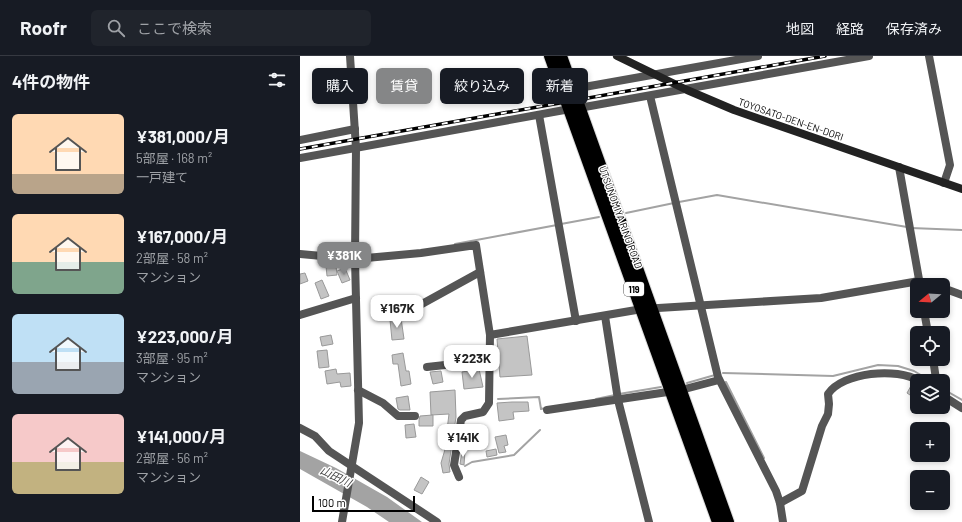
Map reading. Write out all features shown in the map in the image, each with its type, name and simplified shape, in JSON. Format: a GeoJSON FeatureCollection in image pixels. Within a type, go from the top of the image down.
{"type":"FeatureCollection","features":[{"type":"Feature","properties":{"kind":"highway","name":"UTSUNOMIYA RING ROAD"},"geometry":{"type":"LineString","coordinates":[[550,56],[574,109],[647,309],[676,391],[718,522]]}},
{"type":"Feature","properties":{"kind":"highway","name":"UTSUNOMIYA RING ROAD"},"geometry":{"type":"LineString","coordinates":[[561,56],[565,68]]}},
{"type":"Feature","properties":{"kind":"highway","name":"UTSUNOMIYA RING ROAD"},"geometry":{"type":"LineString","coordinates":[[574,104],[574,109]]}},
{"type":"Feature","properties":{"kind":"highway","name":"UTSUNOMIYA RING ROAD"},"geometry":{"type":"LineString","coordinates":[[676,391],[728,522]]}},
{"type":"Feature","properties":{"kind":"street"},"geometry":{"type":"LineString","coordinates":[[342,522],[359,423],[356,298],[356,148],[350,56]]}},
{"type":"Feature","properties":{"kind":"street","name":"TOYOSATO-DEN-EN-DORI"},"geometry":{"type":"LineString","coordinates":[[617,56],[734,110],[962,189]]}},
{"type":"Feature","properties":{"kind":"street"},"geometry":{"type":"LineString","coordinates":[[588,86],[758,56]]}},
{"type":"Feature","properties":{"kind":"street"},"geometry":{"type":"LineString","coordinates":[[300,158],[688,90],[870,56]]}},
{"type":"Feature","properties":{"kind":"street"},"geometry":{"type":"LineString","coordinates":[[929,56],[950,165],[944,183]]}},
{"type":"Feature","properties":{"kind":"street"},"geometry":{"type":"LineString","coordinates":[[650,96],[719,380],[776,491],[780,503],[783,522]]}},
{"type":"Feature","properties":{"kind":"street"},"geometry":{"type":"LineString","coordinates":[[539,115],[576,321]]}},
{"type":"Feature","properties":{"kind":"street"},"geometry":{"type":"LineString","coordinates":[[300,140],[355,129]]}},
{"type":"Feature","properties":{"kind":"street"},"geometry":{"type":"LineString","coordinates":[[899,168],[918,278]]}},
{"type":"Feature","properties":{"kind":"street"},"geometry":{"type":"LineString","coordinates":[[300,254],[356,259],[421,253],[476,245],[490,335],[489,403],[483,412],[465,416],[461,420],[454,465],[459,477]]}},
{"type":"Feature","properties":{"kind":"street"},"geometry":{"type":"LineString","coordinates":[[411,310],[480,272]]}},
{"type":"Feature","properties":{"kind":"street"},"geometry":{"type":"LineString","coordinates":[[490,335],[647,309],[821,298],[910,284]]}},
{"type":"Feature","properties":{"kind":"street"},"geometry":{"type":"LineString","coordinates":[[950,291],[962,295]]}},
{"type":"Feature","properties":{"kind":"street"},"geometry":{"type":"LineString","coordinates":[[300,315],[356,298]]}},
{"type":"Feature","properties":{"kind":"street"},"geometry":{"type":"LineString","coordinates":[[605,316],[618,400],[649,522]]}},
{"type":"Feature","properties":{"kind":"street"},"geometry":{"type":"LineString","coordinates":[[428,367],[490,360]]}},
{"type":"Feature","properties":{"kind":"street"},"geometry":{"type":"LineString","coordinates":[[780,503],[802,491],[822,426],[828,414],[828,394],[831,389],[846,381],[874,373],[896,373],[910,377]]}},
{"type":"Feature","properties":{"kind":"street"},"geometry":{"type":"LineString","coordinates":[[547,410],[676,391],[719,380]]}},
{"type":"Feature","properties":{"kind":"street"},"geometry":{"type":"LineString","coordinates":[[358,390],[383,403],[398,416],[415,416]]}},
{"type":"Feature","properties":{"kind":"street"},"geometry":{"type":"LineString","coordinates":[[950,400],[962,408]]}},
{"type":"Feature","properties":{"kind":"street"},"geometry":{"type":"LineString","coordinates":[[300,428],[316,436],[329,451],[437,522]]}},
{"type":"Feature","properties":{"kind":"water","name":"山田川"},"geometry":{"type":"Polygon","coordinates":[[[300,451],[336,468],[387,497],[422,522],[389,522],[367,507],[300,469],[300,451]]]}},
{"type":"Feature","properties":{"kind":"building"},"geometry":{"type":"Polygon","coordinates":[[[326,266],[336,266],[337,275],[327,276],[326,266]]]}},
{"type":"Feature","properties":{"kind":"building"},"geometry":{"type":"Polygon","coordinates":[[[345,268],[350,280],[342,283],[337,271],[345,268]]]}},
{"type":"Feature","properties":{"kind":"building"},"geometry":{"type":"Polygon","coordinates":[[[305,273],[308,281],[300,284],[300,274],[305,273]]]}},
{"type":"Feature","properties":{"kind":"building"},"geometry":{"type":"Polygon","coordinates":[[[322,280],[329,296],[321,299],[315,283],[322,280]]]}},
{"type":"Feature","properties":{"kind":"building"},"geometry":{"type":"Polygon","coordinates":[[[409,296],[410,304],[398,306],[397,297],[409,296]]]}},
{"type":"Feature","properties":{"kind":"building"},"geometry":{"type":"Polygon","coordinates":[[[401,318],[404,339],[392,340],[390,320],[401,318]]]}},
{"type":"Feature","properties":{"kind":"building"},"geometry":{"type":"Polygon","coordinates":[[[331,335],[333,344],[322,346],[320,337],[331,335]]]}},
{"type":"Feature","properties":{"kind":"building"},"geometry":{"type":"Polygon","coordinates":[[[527,336],[532,375],[500,377],[497,339],[527,336]]]}},
{"type":"Feature","properties":{"kind":"building"},"geometry":{"type":"Polygon","coordinates":[[[327,350],[329,367],[319,368],[317,351],[327,350]]]}},
{"type":"Feature","properties":{"kind":"building"},"geometry":{"type":"Polygon","coordinates":[[[403,353],[406,371],[409,371],[411,384],[401,386],[398,364],[393,364],[392,355],[403,353]]]}},
{"type":"Feature","properties":{"kind":"building"},"geometry":{"type":"Polygon","coordinates":[[[336,369],[337,374],[350,373],[351,386],[341,387],[340,382],[327,384],[325,371],[336,369]]]}},
{"type":"Feature","properties":{"kind":"building"},"geometry":{"type":"Polygon","coordinates":[[[479,369],[483,387],[464,389],[462,372],[479,369]]]}},
{"type":"Feature","properties":{"kind":"building"},"geometry":{"type":"Polygon","coordinates":[[[441,371],[443,382],[433,384],[430,372],[441,371]]]}},
{"type":"Feature","properties":{"kind":"building"},"geometry":{"type":"Polygon","coordinates":[[[910,388],[910,395],[907,393],[910,388]]]}},
{"type":"Feature","properties":{"kind":"building"},"geometry":{"type":"Polygon","coordinates":[[[455,390],[456,417],[449,464],[450,472],[443,473],[441,463],[446,446],[449,414],[431,415],[430,392],[455,390]]]}},
{"type":"Feature","properties":{"kind":"building"},"geometry":{"type":"Polygon","coordinates":[[[408,396],[410,410],[398,409],[396,398],[408,396]]]}},
{"type":"Feature","properties":{"kind":"building"},"geometry":{"type":"Polygon","coordinates":[[[528,402],[529,411],[513,412],[514,419],[499,421],[497,403],[528,402]]]}},
{"type":"Feature","properties":{"kind":"building"},"geometry":{"type":"Polygon","coordinates":[[[433,415],[433,426],[419,426],[420,416],[433,415]]]}},
{"type":"Feature","properties":{"kind":"building"},"geometry":{"type":"Polygon","coordinates":[[[414,424],[416,437],[406,438],[405,425],[414,424]]]}},
{"type":"Feature","properties":{"kind":"building"},"geometry":{"type":"Polygon","coordinates":[[[506,435],[508,445],[504,446],[506,452],[499,453],[495,437],[506,435]]]}},
{"type":"Feature","properties":{"kind":"building"},"geometry":{"type":"Polygon","coordinates":[[[496,449],[497,455],[487,457],[486,451],[496,449]]]}},
{"type":"Feature","properties":{"kind":"building"},"geometry":{"type":"Polygon","coordinates":[[[462,451],[465,451],[464,465],[460,464],[462,451]]]}},
{"type":"Feature","properties":{"kind":"building"},"geometry":{"type":"Polygon","coordinates":[[[421,477],[429,482],[422,494],[414,490],[421,477]]]}},
{"type":"Feature","properties":{"kind":"waterway"},"geometry":{"type":"LineString","coordinates":[[679,202],[717,195],[907,227]]}},
{"type":"Feature","properties":{"kind":"waterway"},"geometry":{"type":"LineString","coordinates":[[626,213],[674,203]]}},
{"type":"Feature","properties":{"kind":"waterway"},"geometry":{"type":"LineString","coordinates":[[561,224],[599,217]]}},
{"type":"Feature","properties":{"kind":"waterway"},"geometry":{"type":"LineString","coordinates":[[455,244],[557,225]]}},
{"type":"Feature","properties":{"kind":"waterway"},"geometry":{"type":"LineString","coordinates":[[911,228],[962,230]]}},
{"type":"Feature","properties":{"kind":"waterway"},"geometry":{"type":"LineString","coordinates":[[723,373],[833,376],[878,365],[898,366],[919,374]]}},
{"type":"Feature","properties":{"kind":"waterway"},"geometry":{"type":"LineString","coordinates":[[687,383],[715,375]]}},
{"type":"Feature","properties":{"kind":"waterway"},"geometry":{"type":"LineString","coordinates":[[726,382],[764,458]]}},
{"type":"Feature","properties":{"kind":"waterway"},"geometry":{"type":"LineString","coordinates":[[619,394],[661,387]]}},
{"type":"Feature","properties":{"kind":"waterway"},"geometry":{"type":"LineString","coordinates":[[950,393],[962,400]]}},
{"type":"Feature","properties":{"kind":"waterway"},"geometry":{"type":"LineString","coordinates":[[596,399],[615,395]]}},
{"type":"Feature","properties":{"kind":"waterway"},"geometry":{"type":"LineString","coordinates":[[498,399],[539,397],[541,409],[546,408]]}},
{"type":"Feature","properties":{"kind":"waterway"},"geometry":{"type":"LineString","coordinates":[[465,466],[472,462],[514,455],[540,430]]}},
{"type":"Feature","properties":{"kind":"railway"},"geometry":{"type":"LineString","coordinates":[[300,149],[825,56]]}}]}
